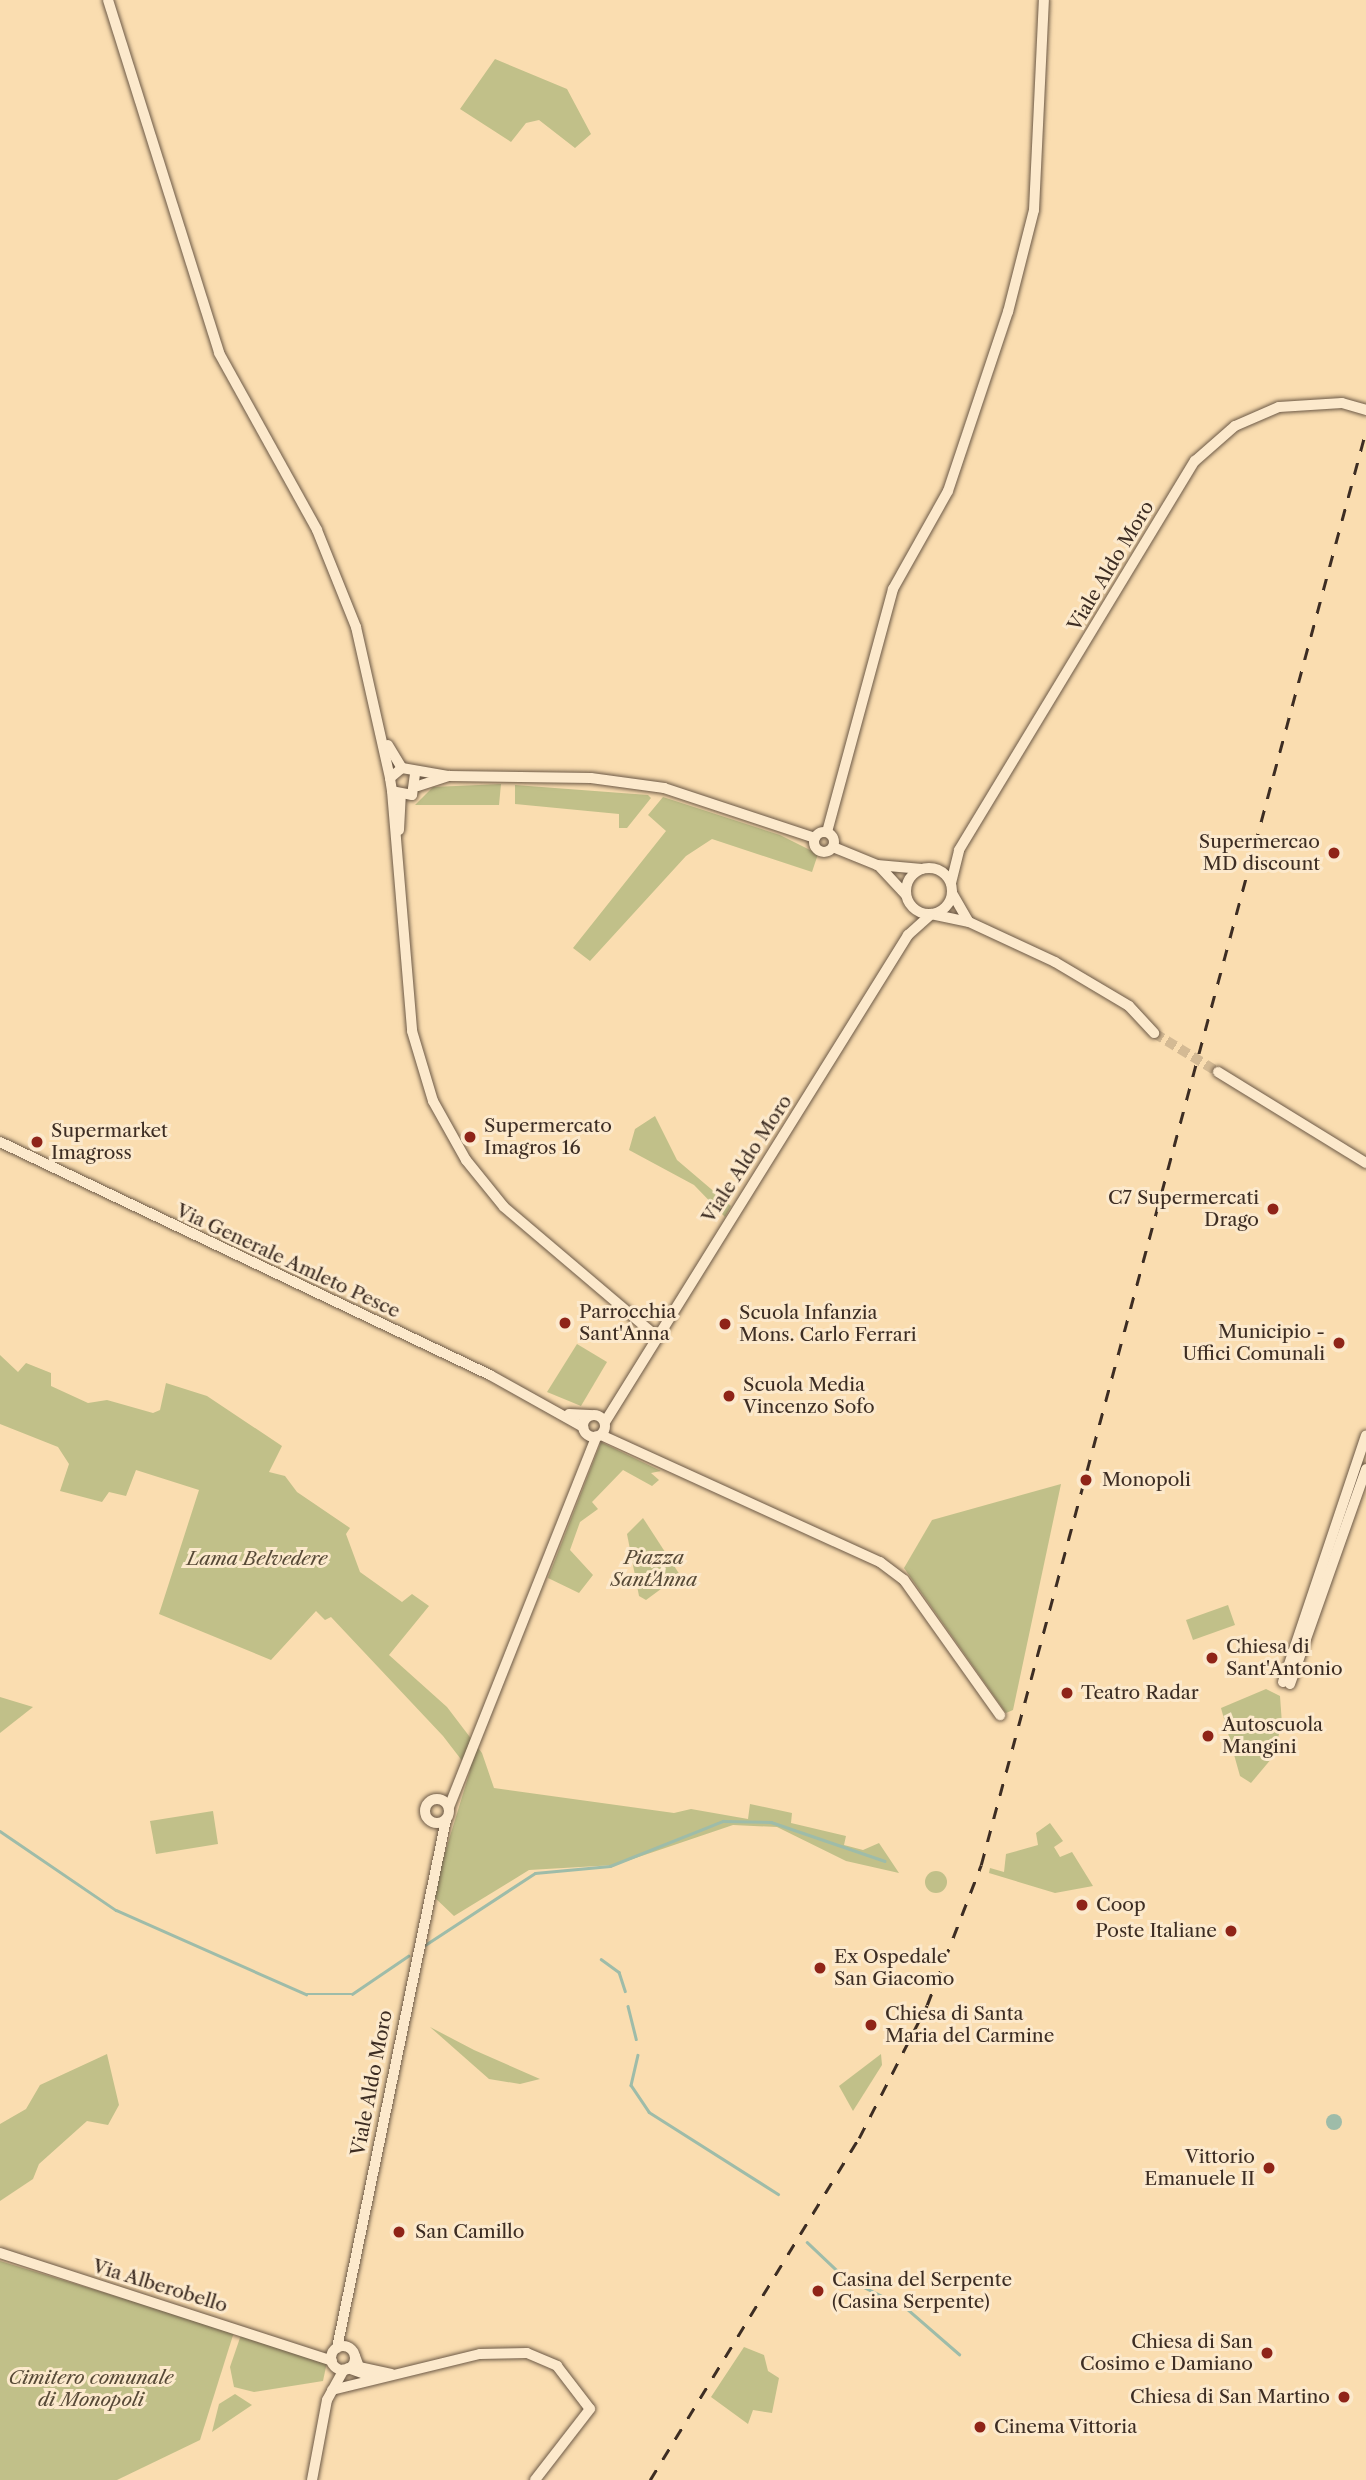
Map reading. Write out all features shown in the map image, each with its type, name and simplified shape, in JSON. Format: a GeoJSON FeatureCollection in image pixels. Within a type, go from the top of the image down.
{"type":"FeatureCollection","features":[{"type":"Feature","properties":{"kind":"main road","name":"Viale Aldo Moro"},"geometry":{"type":"LineString","coordinates":[[951,888],[959,850],[1195,461],[1236,426],[1308,402],[1366,410]]}},
{"type":"Feature","properties":{"kind":"main road","name":"Viale Aldo Moro"},"geometry":{"type":"LineString","coordinates":[[926,868],[959,850]]}},
{"type":"Feature","properties":{"kind":"main road"},"geometry":{"type":"LineString","coordinates":[[926,868],[951,888],[945,907],[931,914],[914,908],[906,895],[909,879],[926,868]]}},
{"type":"Feature","properties":{"kind":"main road","name":"Viale Aldo Moro"},"geometry":{"type":"LineString","coordinates":[[908,935],[914,908]]}},
{"type":"Feature","properties":{"kind":"main road","name":"Viale Aldo Moro"},"geometry":{"type":"LineString","coordinates":[[449,1807],[587,1457],[615,1402],[908,935],[931,914]]}},
{"type":"Feature","properties":{"kind":"main road","name":"Viale Aldo Moro"},"geometry":{"type":"LineString","coordinates":[[592,1415],[615,1402]]}},
{"type":"Feature","properties":{"kind":"main road"},"geometry":{"type":"LineString","coordinates":[[592,1415],[602,1430],[584,1429],[592,1415]]}},
{"type":"Feature","properties":{"kind":"main road","name":"Viale Aldo Moro"},"geometry":{"type":"LineString","coordinates":[[584,1429],[587,1457]]}},
{"type":"Feature","properties":{"kind":"main road","name":"Viale Aldo Moro"},"geometry":{"type":"LineString","coordinates":[[437,1799],[464,1774]]}},
{"type":"Feature","properties":{"kind":"main road"},"geometry":{"type":"LineString","coordinates":[[437,1799],[449,1807],[446,1821],[429,1821],[425,1807],[437,1799]]}},
{"type":"Feature","properties":{"kind":"main road","name":"Viale Aldo Moro"},"geometry":{"type":"LineString","coordinates":[[429,1821],[435,1856]]}},
{"type":"Feature","properties":{"kind":"main road","name":"Viale Aldo Moro"},"geometry":{"type":"LineString","coordinates":[[330,2395],[338,2360],[343,2317],[435,1856],[446,1821]]}},
{"type":"Feature","properties":{"kind":"main road","name":"Via Alberobello"},"geometry":{"type":"LineString","coordinates":[[0,2253],[338,2360]]}},
{"type":"Feature","properties":{"kind":"main road"},"geometry":{"type":"LineString","coordinates":[[343,2317],[353,2352]]}},
{"type":"Feature","properties":{"kind":"main road"},"geometry":{"type":"LineString","coordinates":[[338,2360],[353,2352]]}},
{"type":"Feature","properties":{"kind":"main road"},"geometry":{"type":"LineString","coordinates":[[338,2360],[353,2352]]}},
{"type":"Feature","properties":{"kind":"main road"},"geometry":{"type":"LineString","coordinates":[[312,2480],[330,2395]]}},
{"type":"Feature","properties":{"kind":"street"},"geometry":{"type":"LineString","coordinates":[[108,0],[219,353],[311,521],[356,627],[386,741],[390,778],[397,794],[397,837],[414,1041],[425,1083],[449,1133],[504,1207],[656,1336]]}},
{"type":"Feature","properties":{"kind":"street"},"geometry":{"type":"LineString","coordinates":[[833,847],[827,832],[893,589],[948,491],[1011,300],[1034,210],[1044,0]]}},
{"type":"Feature","properties":{"kind":"street"},"geometry":{"type":"LineString","coordinates":[[386,741],[402,768],[415,774],[591,778],[664,788],[815,838],[827,832]]}},
{"type":"Feature","properties":{"kind":"street"},"geometry":{"type":"LineString","coordinates":[[390,778],[402,768]]}},
{"type":"Feature","properties":{"kind":"street"},"geometry":{"type":"LineString","coordinates":[[415,774],[418,786]]}},
{"type":"Feature","properties":{"kind":"street"},"geometry":{"type":"LineString","coordinates":[[397,794],[449,776]]}},
{"type":"Feature","properties":{"kind":"street"},"geometry":{"type":"LineString","coordinates":[[815,838],[819,851],[833,847],[877,865],[926,868]]}},
{"type":"Feature","properties":{"kind":"street"},"geometry":{"type":"LineString","coordinates":[[877,865],[906,895]]}},
{"type":"Feature","properties":{"kind":"street"},"geometry":{"type":"LineString","coordinates":[[951,888],[969,922]]}},
{"type":"Feature","properties":{"kind":"street"},"geometry":{"type":"LineString","coordinates":[[931,914],[969,922],[1129,1006],[1154,1033]]}},
{"type":"Feature","properties":{"kind":"street"},"geometry":{"type":"LineString","coordinates":[[1218,1072],[1366,1163]]}},
{"type":"Feature","properties":{"kind":"street","name":"Via Generale Amleto Pesce"},"geometry":{"type":"LineString","coordinates":[[0,1142],[561,1412],[584,1429]]}},
{"type":"Feature","properties":{"kind":"street","name":"Via Generale Amleto Pesce"},"geometry":{"type":"LineString","coordinates":[[561,1412],[592,1415]]}},
{"type":"Feature","properties":{"kind":"street"},"geometry":{"type":"LineString","coordinates":[[602,1430],[880,1562],[904,1580],[1000,1716]]}},
{"type":"Feature","properties":{"kind":"street"},"geometry":{"type":"LineString","coordinates":[[1366,1436],[1287,1683],[1366,1469]]}},
{"type":"Feature","properties":{"kind":"street"},"geometry":{"type":"LineString","coordinates":[[330,2395],[420,2368],[497,2351],[527,2353],[557,2367],[590,2409],[535,2480]]}},
{"type":"Feature","properties":{"kind":"street"},"geometry":{"type":"LineString","coordinates":[[353,2352],[359,2367],[390,2376]]}},
{"type":"Feature","properties":{"kind":"street"},"geometry":{"type":"LineString","coordinates":[[338,2360],[390,2376]]}},
{"type":"Feature","properties":{"kind":"green space"},"geometry":{"type":"Polygon","coordinates":[[[495,59],[567,89],[591,134],[575,148],[539,120],[526,123],[511,142],[460,109],[495,59]]]}},
{"type":"Feature","properties":{"kind":"green space"},"geometry":{"type":"Polygon","coordinates":[[[501,784],[499,805],[415,805],[433,787],[501,784]]]}},
{"type":"Feature","properties":{"kind":"green space"},"geometry":{"type":"Polygon","coordinates":[[[515,785],[648,795],[651,798],[627,828],[619,828],[619,814],[515,804],[515,785]]]}},
{"type":"Feature","properties":{"kind":"green space"},"geometry":{"type":"Polygon","coordinates":[[[663,797],[780,835],[818,854],[812,872],[712,839],[686,856],[590,961],[573,948],[666,831],[648,815],[663,797]]]}},
{"type":"Feature","properties":{"kind":"green space"},"geometry":{"type":"Polygon","coordinates":[[[655,1116],[677,1160],[731,1206],[725,1217],[694,1185],[629,1150],[635,1129],[655,1116]]]}},
{"type":"Feature","properties":{"kind":"green space"},"geometry":{"type":"Polygon","coordinates":[[[577,1344],[607,1362],[581,1406],[547,1392],[577,1344]]]}},
{"type":"Feature","properties":{"kind":"green space","name":"Lama Belvedere"},"geometry":{"type":"Polygon","coordinates":[[[0,1355],[18,1372],[26,1363],[51,1373],[51,1386],[88,1403],[107,1400],[153,1413],[160,1410],[166,1383],[207,1396],[282,1446],[269,1472],[285,1476],[297,1492],[350,1528],[346,1534],[360,1572],[402,1602],[412,1594],[429,1606],[389,1655],[447,1707],[482,1753],[494,1788],[674,1813],[691,1809],[748,1819],[750,1804],[792,1813],[791,1823],[846,1836],[844,1845],[863,1850],[879,1843],[899,1873],[846,1861],[777,1827],[733,1825],[615,1865],[529,1870],[454,1916],[432,1895],[470,1771],[443,1736],[331,1617],[325,1620],[316,1611],[271,1660],[159,1614],[199,1490],[136,1470],[126,1496],[109,1492],[102,1502],[60,1491],[69,1464],[58,1447],[0,1424],[0,1355]]]}},
{"type":"Feature","properties":{"kind":"green space"},"geometry":{"type":"Polygon","coordinates":[[[601,1442],[661,1471],[651,1473],[659,1480],[652,1486],[623,1470],[592,1502],[598,1509],[580,1522],[570,1550],[593,1575],[579,1593],[548,1578],[601,1442]]]}},
{"type":"Feature","properties":{"kind":"green space"},"geometry":{"type":"Polygon","coordinates":[[[1061,1484],[1013,1710],[1006,1713],[904,1568],[932,1520],[1061,1484]]]}},
{"type":"Feature","properties":{"kind":"green space","name":"Piazza Sant'Anna"},"geometry":{"type":"Polygon","coordinates":[[[643,1518],[680,1575],[646,1600],[639,1596],[627,1534],[643,1518]]]}},
{"type":"Feature","properties":{"kind":"green space"},"geometry":{"type":"Polygon","coordinates":[[[1228,1605],[1235,1625],[1193,1640],[1186,1620],[1228,1605]]]}},
{"type":"Feature","properties":{"kind":"green space"},"geometry":{"type":"Polygon","coordinates":[[[1266,1689],[1280,1696],[1282,1724],[1272,1758],[1251,1783],[1240,1776],[1221,1708],[1266,1689]]]}},
{"type":"Feature","properties":{"kind":"green space"},"geometry":{"type":"Polygon","coordinates":[[[0,1697],[33,1707],[0,1733],[0,1697]]]}},
{"type":"Feature","properties":{"kind":"green space"},"geometry":{"type":"Polygon","coordinates":[[[213,1811],[218,1844],[156,1854],[150,1821],[213,1811]]]}},
{"type":"Feature","properties":{"kind":"green space"},"geometry":{"type":"Polygon","coordinates":[[[1050,1823],[1063,1841],[1054,1847],[1060,1857],[1072,1852],[1093,1886],[1055,1893],[989,1873],[990,1868],[1004,1872],[1006,1854],[1038,1845],[1036,1833],[1050,1823]]]}},
{"type":"Feature","properties":{"kind":"green space"},"geometry":{"type":"Polygon","coordinates":[[[936,1871],[944,1874],[947,1882],[944,1890],[936,1893],[928,1890],[925,1882],[928,1874],[936,1871]]]}},
{"type":"Feature","properties":{"kind":"green space"},"geometry":{"type":"Polygon","coordinates":[[[430,2027],[540,2079],[520,2084],[489,2079],[430,2027]]]}},
{"type":"Feature","properties":{"kind":"green space"},"geometry":{"type":"Polygon","coordinates":[[[107,2054],[119,2105],[108,2125],[87,2121],[39,2164],[33,2179],[0,2201],[0,2124],[26,2109],[40,2085],[107,2054]]]}},
{"type":"Feature","properties":{"kind":"green space"},"geometry":{"type":"Polygon","coordinates":[[[881,2054],[882,2065],[853,2111],[839,2086],[881,2054]]]}},
{"type":"Feature","properties":{"kind":"green space","name":"Cimitero comunale di Monopoli"},"geometry":{"type":"Polygon","coordinates":[[[0,2261],[234,2332],[200,2440],[117,2480],[0,2480],[0,2261]]]}},
{"type":"Feature","properties":{"kind":"green space"},"geometry":{"type":"Polygon","coordinates":[[[242,2332],[327,2362],[323,2381],[254,2392],[234,2387],[230,2367],[242,2332]]]}},
{"type":"Feature","properties":{"kind":"green space"},"geometry":{"type":"Polygon","coordinates":[[[744,2347],[764,2355],[768,2371],[779,2378],[772,2413],[753,2410],[748,2424],[711,2397],[744,2347]]]}},
{"type":"Feature","properties":{"kind":"green space"},"geometry":{"type":"Polygon","coordinates":[[[235,2394],[252,2405],[212,2432],[219,2404],[235,2394]]]}},
{"type":"Feature","properties":{"kind":"shaded area"},"geometry":{"type":"Polygon","coordinates":[[[1334,2114],[1340,2116],[1340,2128],[1334,2130],[1328,2128],[1326,2122],[1328,2116],[1334,2114]]]}},
{"type":"Feature","properties":{"kind":"waterway"},"geometry":{"type":"LineString","coordinates":[[425,1945],[535,1873],[610,1866],[723,1821],[771,1822],[885,1861]]}},
{"type":"Feature","properties":{"kind":"waterway"},"geometry":{"type":"LineString","coordinates":[[0,1831],[116,1910],[306,1994],[352,1994],[408,1956]]}},
{"type":"Feature","properties":{"kind":"waterway"},"geometry":{"type":"LineString","coordinates":[[601,1959],[619,1972],[625,1991]]}},
{"type":"Feature","properties":{"kind":"waterway"},"geometry":{"type":"LineString","coordinates":[[628,2006],[636,2039]]}},
{"type":"Feature","properties":{"kind":"waterway"},"geometry":{"type":"LineString","coordinates":[[638,2055],[631,2085],[649,2112],[778,2194]]}},
{"type":"Feature","properties":{"kind":"waterway"},"geometry":{"type":"LineString","coordinates":[[807,2242],[844,2277],[892,2301]]}},
{"type":"Feature","properties":{"kind":"waterway"},"geometry":{"type":"LineString","coordinates":[[905,2307],[959,2354]]}},
{"type":"Feature","properties":{"kind":"tunnel"},"geometry":{"type":"LineString","coordinates":[[1154,1033],[1218,1072]]}},
{"type":"Feature","properties":{"kind":"railway"},"geometry":{"type":"LineString","coordinates":[[650,2480],[859,2138],[927,2005],[981,1865],[1366,430]]}},
{"type":"Feature","properties":{"kind":"place","name":"Supermercao MD discount"},"geometry":{"type":"Point","coordinates":[1334,853]}},
{"type":"Feature","properties":{"kind":"place","name":"Supermercato Imagros 16"},"geometry":{"type":"Point","coordinates":[470,1137]}},
{"type":"Feature","properties":{"kind":"place","name":"Supermarket Imagross"},"geometry":{"type":"Point","coordinates":[37,1142]}},
{"type":"Feature","properties":{"kind":"place","name":"C7 Supermercati Drago"},"geometry":{"type":"Point","coordinates":[1273,1209]}},
{"type":"Feature","properties":{"kind":"place","name":"Parrocchia Sant'Anna"},"geometry":{"type":"Point","coordinates":[565,1323]}},
{"type":"Feature","properties":{"kind":"place","name":"Scuola Infanzia Mons. Carlo Ferrari"},"geometry":{"type":"Point","coordinates":[725,1324]}},
{"type":"Feature","properties":{"kind":"place","name":"Municipio - Uffici Comunali"},"geometry":{"type":"Point","coordinates":[1339,1343]}},
{"type":"Feature","properties":{"kind":"place","name":"Scuola Media Vincenzo Sofo"},"geometry":{"type":"Point","coordinates":[729,1396]}},
{"type":"Feature","properties":{"kind":"place","name":"Monopoli"},"geometry":{"type":"Point","coordinates":[1086,1480]}},
{"type":"Feature","properties":{"kind":"place","name":"Chiesa di Sant'Antonio"},"geometry":{"type":"Point","coordinates":[1212,1658]}},
{"type":"Feature","properties":{"kind":"place","name":"Teatro Radar"},"geometry":{"type":"Point","coordinates":[1067,1693]}},
{"type":"Feature","properties":{"kind":"place","name":"Autoscuola Mangini"},"geometry":{"type":"Point","coordinates":[1208,1736]}},
{"type":"Feature","properties":{"kind":"place","name":"Coop"},"geometry":{"type":"Point","coordinates":[1082,1905]}},
{"type":"Feature","properties":{"kind":"place","name":"Poste Italiane"},"geometry":{"type":"Point","coordinates":[1231,1931]}},
{"type":"Feature","properties":{"kind":"place","name":"Ex Ospedale San Giacomo"},"geometry":{"type":"Point","coordinates":[820,1968]}},
{"type":"Feature","properties":{"kind":"place","name":"Chiesa di Santa Maria del Carmine"},"geometry":{"type":"Point","coordinates":[871,2025]}},
{"type":"Feature","properties":{"kind":"place","name":"Vittorio Emanuele II"},"geometry":{"type":"Point","coordinates":[1269,2168]}},
{"type":"Feature","properties":{"kind":"place","name":"San Camillo"},"geometry":{"type":"Point","coordinates":[399,2232]}},
{"type":"Feature","properties":{"kind":"place","name":"Casina del Serpente (Casina Serpente)"},"geometry":{"type":"Point","coordinates":[818,2291]}},
{"type":"Feature","properties":{"kind":"place","name":"Chiesa di San Cosimo e Damiano"},"geometry":{"type":"Point","coordinates":[1267,2353]}},
{"type":"Feature","properties":{"kind":"place","name":"Chiesa di San Martino"},"geometry":{"type":"Point","coordinates":[1344,2397]}},
{"type":"Feature","properties":{"kind":"place","name":"Cinema Vittoria"},"geometry":{"type":"Point","coordinates":[980,2427]}}]}
